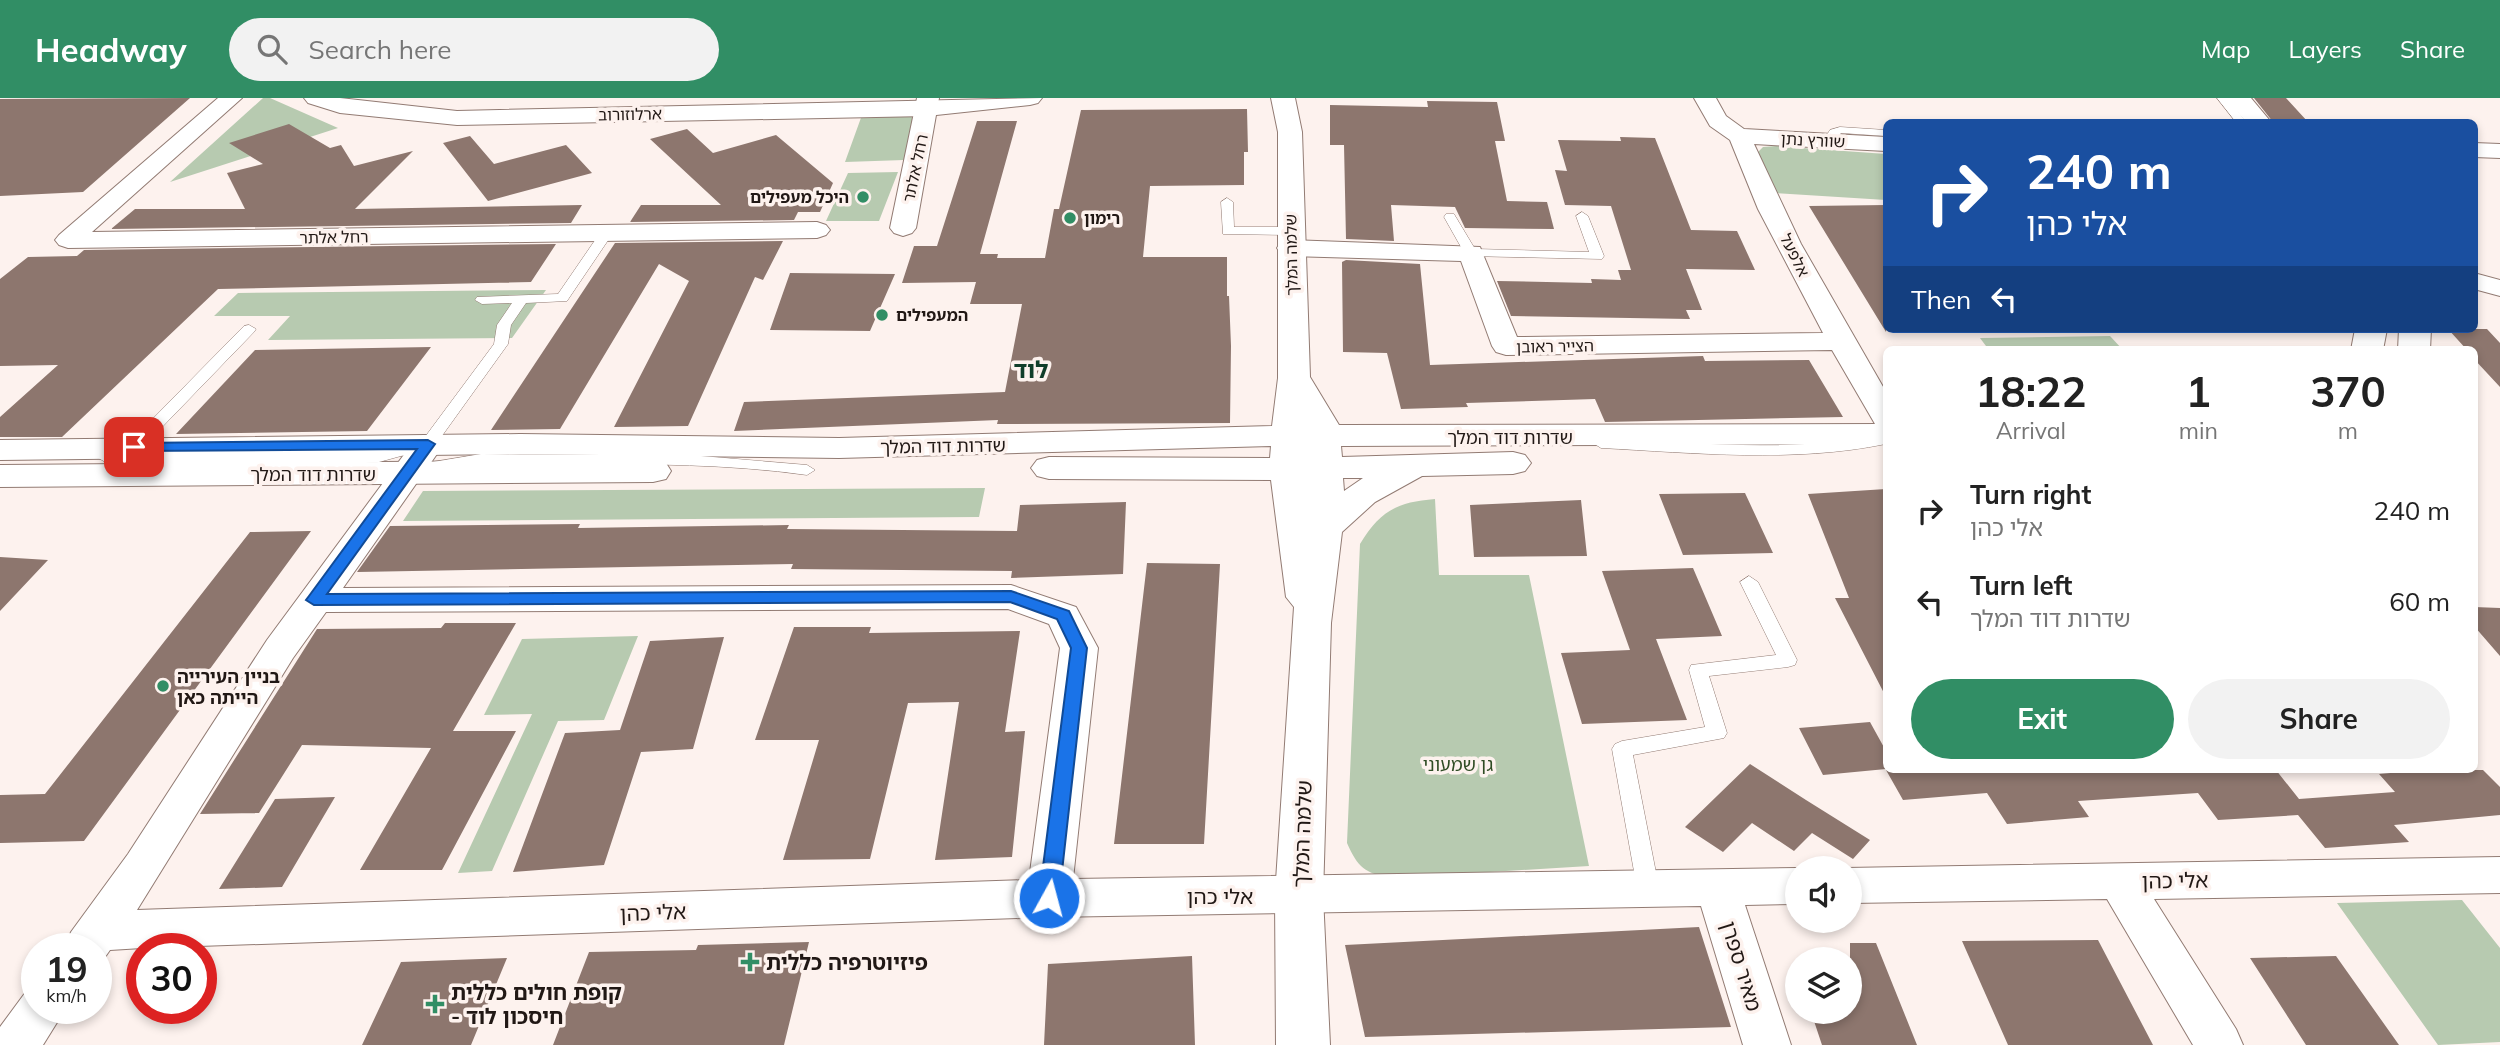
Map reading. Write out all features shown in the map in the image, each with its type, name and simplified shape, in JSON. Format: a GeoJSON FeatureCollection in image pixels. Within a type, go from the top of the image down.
{"type":"FeatureCollection","features":[{"type":"Feature","properties":{"kind":"main road","name":"ארלוזורוב"},"geometry":{"type":"LineString","coordinates":[[316,98],[340,106],[457,118],[1030,98]]}},
{"type":"Feature","properties":{"kind":"main road","name":"שלמה המלך"},"geometry":{"type":"LineString","coordinates":[[1283,98],[1290,132],[1294,378],[1288,453],[1295,544],[1311,623]]}},
{"type":"Feature","properties":{"kind":"main road","name":"שלמה המלך"},"geometry":{"type":"LineString","coordinates":[[1290,132],[1303,98]]}},
{"type":"Feature","properties":{"kind":"main road"},"geometry":{"type":"LineString","coordinates":[[2207,98],[2225,119]]}},
{"type":"Feature","properties":{"kind":"main road"},"geometry":{"type":"LineString","coordinates":[[2238,98],[2256,119]]}},
{"type":"Feature","properties":{"kind":"main road","name":"שלמה המלך"},"geometry":{"type":"LineString","coordinates":[[1294,378],[1316,411],[1325,453],[1324,528],[1311,623],[1299,896],[1303,1045]]}},
{"type":"Feature","properties":{"kind":"main road","name":"שדרות דוד המלך"},"geometry":{"type":"LineString","coordinates":[[0,476],[417,459],[1186,437],[1288,453]]}},
{"type":"Feature","properties":{"kind":"main road","name":"שדרות דוד המלך"},"geometry":{"type":"LineString","coordinates":[[0,450],[134,447],[417,459],[807,470],[1325,453],[1514,437],[1883,437]]}},
{"type":"Feature","properties":{"kind":"main road","name":"שדרות דוד המלך"},"geometry":{"type":"LineString","coordinates":[[1325,453],[1421,466],[1883,460]]}},
{"type":"Feature","properties":{"kind":"main road"},"geometry":{"type":"LineString","coordinates":[[1324,528],[1366,491],[1421,466]]}},
{"type":"Feature","properties":{"kind":"street","name":"רחל אלתר"},"geometry":{"type":"LineString","coordinates":[[231,98],[68,240],[817,230]]}},
{"type":"Feature","properties":{"kind":"street"},"geometry":{"type":"LineString","coordinates":[[1705,98],[1716,121],[1740,136]]}},
{"type":"Feature","properties":{"kind":"street","name":"רחל אלתר"},"geometry":{"type":"LineString","coordinates":[[903,228],[928,103]]}},
{"type":"Feature","properties":{"kind":"street","name":"שוורץ נתן"},"geometry":{"type":"LineString","coordinates":[[1740,136],[1883,144]]}},
{"type":"Feature","properties":{"kind":"street","name":"אלפעל"},"geometry":{"type":"LineString","coordinates":[[1740,136],[1749,163],[1805,277],[1883,412]]}},
{"type":"Feature","properties":{"kind":"street"},"geometry":{"type":"LineString","coordinates":[[2478,150],[2500,151]]}},
{"type":"Feature","properties":{"kind":"street"},"geometry":{"type":"LineString","coordinates":[[1290,239],[1471,253]]}},
{"type":"Feature","properties":{"kind":"street","name":"הצייר ראובן"},"geometry":{"type":"LineString","coordinates":[[1471,253],[1506,346],[1842,341]]}},
{"type":"Feature","properties":{"kind":"street"},"geometry":{"type":"LineString","coordinates":[[2478,282],[2500,289]]}},
{"type":"Feature","properties":{"kind":"street","name":"אלי כהן"},"geometry":{"type":"LineString","coordinates":[[97,933],[143,867],[314,600],[417,459]]}},
{"type":"Feature","properties":{"kind":"street"},"geometry":{"type":"LineString","coordinates":[[314,600],[1011,597],[1063,615],[1079,648],[1049,898]]}},
{"type":"Feature","properties":{"kind":"street","name":"אלי כהן"},"geometry":{"type":"LineString","coordinates":[[1862,885],[2500,875]]}},
{"type":"Feature","properties":{"kind":"street"},"geometry":{"type":"LineString","coordinates":[[2119,881],[2219,1045]]}},
{"type":"Feature","properties":{"kind":"street","name":"אלי כהן"},"geometry":{"type":"LineString","coordinates":[[112,939],[1049,898],[1785,886]]}},
{"type":"Feature","properties":{"kind":"street","name":"מאיר ספרן"},"geometry":{"type":"LineString","coordinates":[[1717,887],[1767,1045]]}},
{"type":"Feature","properties":{"kind":"street"},"geometry":{"type":"LineString","coordinates":[[15,1045],[30,1024]]}},
{"type":"Feature","properties":{"kind":"lane"},"geometry":{"type":"LineString","coordinates":[[2222,98],[2239,119]]}},
{"type":"Feature","properties":{"kind":"lane"},"geometry":{"type":"LineString","coordinates":[[1829,141],[1834,132],[1840,130],[1883,133]]}},
{"type":"Feature","properties":{"kind":"lane"},"geometry":{"type":"LineString","coordinates":[[1227,202],[1228,231],[1290,239]]}},
{"type":"Feature","properties":{"kind":"lane"},"geometry":{"type":"LineString","coordinates":[[1450,217],[1471,253],[1597,256],[1582,216]]}},
{"type":"Feature","properties":{"kind":"lane"},"geometry":{"type":"LineString","coordinates":[[482,300],[562,299],[607,233]]}},
{"type":"Feature","properties":{"kind":"lane"},"geometry":{"type":"LineString","coordinates":[[44,449],[165,461],[337,460],[379,457],[417,459],[501,344],[504,325],[522,299]]}},
{"type":"Feature","properties":{"kind":"lane"},"geometry":{"type":"LineString","coordinates":[[134,447],[249,329]]}},
{"type":"Feature","properties":{"kind":"lane"},"geometry":{"type":"LineString","coordinates":[[1648,888],[1622,749],[1717,733],[1698,670],[1788,660],[1749,582]]}},
{"type":"Feature","properties":{"kind":"green space"},"geometry":{"type":"Polygon","coordinates":[[[263,98],[270,98],[338,128],[170,182],[263,98]]]}},
{"type":"Feature","properties":{"kind":"green space"},"geometry":{"type":"Polygon","coordinates":[[[918,113],[904,160],[845,162],[862,115],[918,113]]]}},
{"type":"Feature","properties":{"kind":"green space"},"geometry":{"type":"Polygon","coordinates":[[[1763,147],[1883,154],[1883,200],[1775,193],[1758,152],[1763,147]]]}},
{"type":"Feature","properties":{"kind":"green space","name":"היכל מעפילים"},"geometry":{"type":"Polygon","coordinates":[[[898,172],[879,221],[826,221],[848,173],[898,172]]]}},
{"type":"Feature","properties":{"kind":"green space"},"geometry":{"type":"Polygon","coordinates":[[[546,290],[512,338],[268,340],[290,316],[214,316],[238,293],[546,290]]]}},
{"type":"Feature","properties":{"kind":"green space"},"geometry":{"type":"Polygon","coordinates":[[[2110,336],[2119,346],[1986,346],[1980,338],[2110,336]]]}},
{"type":"Feature","properties":{"kind":"green space"},"geometry":{"type":"Polygon","coordinates":[[[985,488],[979,517],[403,521],[423,491],[985,488]]]}},
{"type":"Feature","properties":{"kind":"green space","name":"גן שמעוני"},"geometry":{"type":"Polygon","coordinates":[[[1435,499],[1439,575],[1529,575],[1589,866],[1391,878],[1363,868],[1347,843],[1360,544],[1375,523],[1391,510],[1410,503],[1435,499]]]}},
{"type":"Feature","properties":{"kind":"green space"},"geometry":{"type":"Polygon","coordinates":[[[638,636],[604,720],[558,721],[492,871],[458,873],[532,714],[484,715],[522,639],[638,636]]]}},
{"type":"Feature","properties":{"kind":"green space"},"geometry":{"type":"Polygon","coordinates":[[[2462,900],[2500,948],[2500,1042],[2438,1045],[2337,903],[2462,900]]]}},
{"type":"Feature","properties":{"kind":"building"},"geometry":{"type":"Polygon","coordinates":[[[190,98],[83,192],[0,196],[0,99],[190,98]]]}},
{"type":"Feature","properties":{"kind":"building"},"geometry":{"type":"Polygon","coordinates":[[[2254,98],[2286,98],[2305,119],[2271,119],[2254,98]]]}},
{"type":"Feature","properties":{"kind":"building"},"geometry":{"type":"Polygon","coordinates":[[[1427,101],[1497,102],[1505,141],[1495,141],[1507,201],[1547,202],[1554,229],[1465,228],[1455,207],[1391,205],[1394,241],[1346,239],[1344,145],[1330,145],[1330,105],[1428,107],[1427,101]]]}},
{"type":"Feature","properties":{"kind":"building"},"geometry":{"type":"Polygon","coordinates":[[[1247,109],[1248,152],[1244,152],[1244,185],[1150,186],[1143,257],[1227,257],[1231,346],[1230,423],[997,424],[998,420],[734,431],[744,402],[1005,392],[1022,304],[970,304],[976,282],[902,283],[914,246],[937,246],[977,121],[1017,121],[980,254],[998,254],[997,258],[1045,258],[1054,209],[1059,209],[1081,110],[1247,109]]]}},
{"type":"Feature","properties":{"kind":"building"},"geometry":{"type":"Polygon","coordinates":[[[289,124],[330,148],[341,145],[354,166],[413,151],[355,209],[582,205],[571,223],[111,229],[135,209],[245,209],[227,173],[263,164],[229,143],[289,124]]]}},
{"type":"Feature","properties":{"kind":"building"},"geometry":{"type":"Polygon","coordinates":[[[687,129],[713,153],[776,135],[833,183],[820,212],[798,212],[794,220],[630,222],[641,205],[721,205],[650,139],[687,129]]]}},
{"type":"Feature","properties":{"kind":"building"},"geometry":{"type":"Polygon","coordinates":[[[470,136],[494,164],[566,145],[592,173],[488,201],[443,143],[470,136]]]}},
{"type":"Feature","properties":{"kind":"building"},"geometry":{"type":"Polygon","coordinates":[[[1620,137],[1655,138],[1691,230],[1737,231],[1755,270],[1686,269],[1702,310],[1686,310],[1690,319],[1511,316],[1497,281],[1592,283],[1591,279],[1621,280],[1618,270],[1631,270],[1611,206],[1565,205],[1555,170],[1567,171],[1558,140],[1621,141],[1620,137]]]}},
{"type":"Feature","properties":{"kind":"building"},"geometry":{"type":"Polygon","coordinates":[[[1883,205],[1883,327],[1809,206],[1883,205]]]}},
{"type":"Feature","properties":{"kind":"building"},"geometry":{"type":"Polygon","coordinates":[[[783,241],[763,280],[755,277],[688,426],[614,427],[689,281],[659,264],[560,429],[491,430],[615,243],[783,241]]]}},
{"type":"Feature","properties":{"kind":"building"},"geometry":{"type":"Polygon","coordinates":[[[556,244],[531,282],[218,289],[62,437],[0,437],[0,417],[58,365],[0,366],[0,279],[28,257],[77,256],[84,250],[556,244]]]}},
{"type":"Feature","properties":{"kind":"building"},"geometry":{"type":"Polygon","coordinates":[[[1346,260],[1420,264],[1430,365],[1703,356],[1705,361],[1809,360],[1843,417],[1605,422],[1595,399],[1466,403],[1468,407],[1401,409],[1387,353],[1343,352],[1342,262],[1346,260]]]}},
{"type":"Feature","properties":{"kind":"building"},"geometry":{"type":"Polygon","coordinates":[[[790,273],[895,274],[870,331],[770,330],[790,273]]]}},
{"type":"Feature","properties":{"kind":"building"},"geometry":{"type":"Polygon","coordinates":[[[2478,329],[2487,329],[2500,343],[2500,387],[2478,363],[2478,346],[2463,346],[2452,333],[2478,333],[2478,329]]]}},
{"type":"Feature","properties":{"kind":"building"},"geometry":{"type":"Polygon","coordinates":[[[431,347],[367,431],[176,434],[255,350],[431,347]]]}},
{"type":"Feature","properties":{"kind":"building"},"geometry":{"type":"Polygon","coordinates":[[[1883,489],[1883,691],[1835,598],[1849,598],[1808,494],[1883,489]]]}},
{"type":"Feature","properties":{"kind":"building"},"geometry":{"type":"Polygon","coordinates":[[[1745,493],[1773,553],[1683,555],[1659,494],[1745,493]]]}},
{"type":"Feature","properties":{"kind":"building"},"geometry":{"type":"Polygon","coordinates":[[[1581,500],[1587,556],[1474,557],[1470,505],[1581,500]]]}},
{"type":"Feature","properties":{"kind":"building"},"geometry":{"type":"Polygon","coordinates":[[[1126,502],[1123,574],[1011,578],[1012,571],[791,569],[793,564],[357,572],[390,526],[580,524],[578,528],[789,525],[787,529],[1017,531],[1020,505],[1126,502]]]}},
{"type":"Feature","properties":{"kind":"building","name":"בניין העירייה הייתה כאן"},"geometry":{"type":"Polygon","coordinates":[[[311,531],[84,841],[0,843],[0,795],[45,794],[250,532],[311,531]]]}},
{"type":"Feature","properties":{"kind":"building"},"geometry":{"type":"Polygon","coordinates":[[[0,557],[48,560],[0,611],[0,557]]]}},
{"type":"Feature","properties":{"kind":"building"},"geometry":{"type":"Polygon","coordinates":[[[1147,563],[1220,564],[1204,844],[1114,844],[1147,563]]]}},
{"type":"Feature","properties":{"kind":"building"},"geometry":{"type":"Polygon","coordinates":[[[1693,568],[1722,636],[1656,639],[1687,720],[1582,724],[1561,653],[1630,650],[1602,571],[1693,568]]]}},
{"type":"Feature","properties":{"kind":"building"},"geometry":{"type":"Polygon","coordinates":[[[2478,607],[2500,608],[2500,656],[2478,631],[2478,607]]]}},
{"type":"Feature","properties":{"kind":"building"},"geometry":{"type":"Polygon","coordinates":[[[445,623],[516,623],[453,731],[516,731],[442,870],[360,870],[431,748],[302,745],[259,813],[200,814],[317,629],[441,628],[445,623]]]}},
{"type":"Feature","properties":{"kind":"building"},"geometry":{"type":"Polygon","coordinates":[[[794,627],[871,627],[869,633],[1020,631],[1005,732],[1025,731],[1012,857],[935,860],[959,702],[908,703],[870,859],[783,860],[819,740],[755,740],[794,627]]]}},
{"type":"Feature","properties":{"kind":"building"},"geometry":{"type":"Polygon","coordinates":[[[724,637],[693,749],[641,752],[604,865],[513,872],[565,733],[620,730],[650,641],[724,637]]]}},
{"type":"Feature","properties":{"kind":"building"},"geometry":{"type":"Polygon","coordinates":[[[1870,722],[1883,746],[1883,769],[1823,775],[1799,728],[1870,722]]]}},
{"type":"Feature","properties":{"kind":"building"},"geometry":{"type":"Polygon","coordinates":[[[1750,764],[1870,840],[1856,856],[1848,856],[1812,833],[1794,851],[1752,823],[1723,852],[1685,827],[1750,764]]]}},
{"type":"Feature","properties":{"kind":"building"},"geometry":{"type":"Polygon","coordinates":[[[2478,770],[2483,770],[2500,787],[2500,815],[2394,825],[2409,842],[2325,848],[2298,815],[2218,820],[2198,793],[2078,801],[2089,817],[2007,824],[1987,793],[1903,800],[1888,773],[2278,773],[2299,799],[2395,792],[2379,774],[2478,773],[2478,770]]]}},
{"type":"Feature","properties":{"kind":"building"},"geometry":{"type":"Polygon","coordinates":[[[335,797],[282,887],[219,889],[275,799],[335,797]]]}},
{"type":"Feature","properties":{"kind":"building"},"geometry":{"type":"Polygon","coordinates":[[[1699,927],[1731,1027],[1365,1037],[1345,945],[1699,927]]]}},
{"type":"Feature","properties":{"kind":"building"},"geometry":{"type":"Polygon","coordinates":[[[2098,940],[2153,1045],[2008,1045],[1962,941],[2098,940]]]}},
{"type":"Feature","properties":{"kind":"building"},"geometry":{"type":"Polygon","coordinates":[[[809,942],[784,1045],[553,1045],[589,952],[696,950],[698,945],[809,942]]]}},
{"type":"Feature","properties":{"kind":"building"},"geometry":{"type":"Polygon","coordinates":[[[1850,943],[1876,943],[1917,1045],[1822,1045],[1815,1024],[1862,1024],[1862,947],[1850,947],[1850,943]]]}},
{"type":"Feature","properties":{"kind":"building"},"geometry":{"type":"Polygon","coordinates":[[[1192,956],[1195,1045],[1044,1045],[1048,964],[1192,956]]]}},
{"type":"Feature","properties":{"kind":"building"},"geometry":{"type":"Polygon","coordinates":[[[2336,956],[2399,1045],[2306,1045],[2250,958],[2336,956]]]}},
{"type":"Feature","properties":{"kind":"building","name":"קופת חולים כללית - חיסכון לוד"},"geometry":{"type":"Polygon","coordinates":[[[507,958],[471,1045],[362,1045],[401,962],[507,958]]]}},
{"type":"Feature","properties":{"kind":"place","name":"היכל מעפילים"},"geometry":{"type":"Point","coordinates":[863,197]}},
{"type":"Feature","properties":{"kind":"place","name":"רימון"},"geometry":{"type":"Point","coordinates":[1070,218]}},
{"type":"Feature","properties":{"kind":"place","name":"המעפילים"},"geometry":{"type":"Point","coordinates":[882,315]}},
{"type":"Feature","properties":{"kind":"place","name":"בניין העירייה הייתה כאן"},"geometry":{"type":"Point","coordinates":[163,686]}},
{"type":"Feature","properties":{"kind":"place","name":"פיזיוטרפיה כללית"},"geometry":{"type":"Point","coordinates":[750,962]}},
{"type":"Feature","properties":{"kind":"place","name":"קופת חולים כללית - חיסכון לוד"},"geometry":{"type":"Point","coordinates":[435,1004]}},
{"type":"Feature","properties":{"kind":"district","name":"לוד"},"geometry":{"type":"Point","coordinates":[1031,369]}},
{"type":"Feature","properties":{"kind":"route"},"geometry":{"type":"LineString","coordinates":[[134,447],[428,444],[314,600],[1011,597],[1063,615],[1079,648],[1049,898]]}}]}
